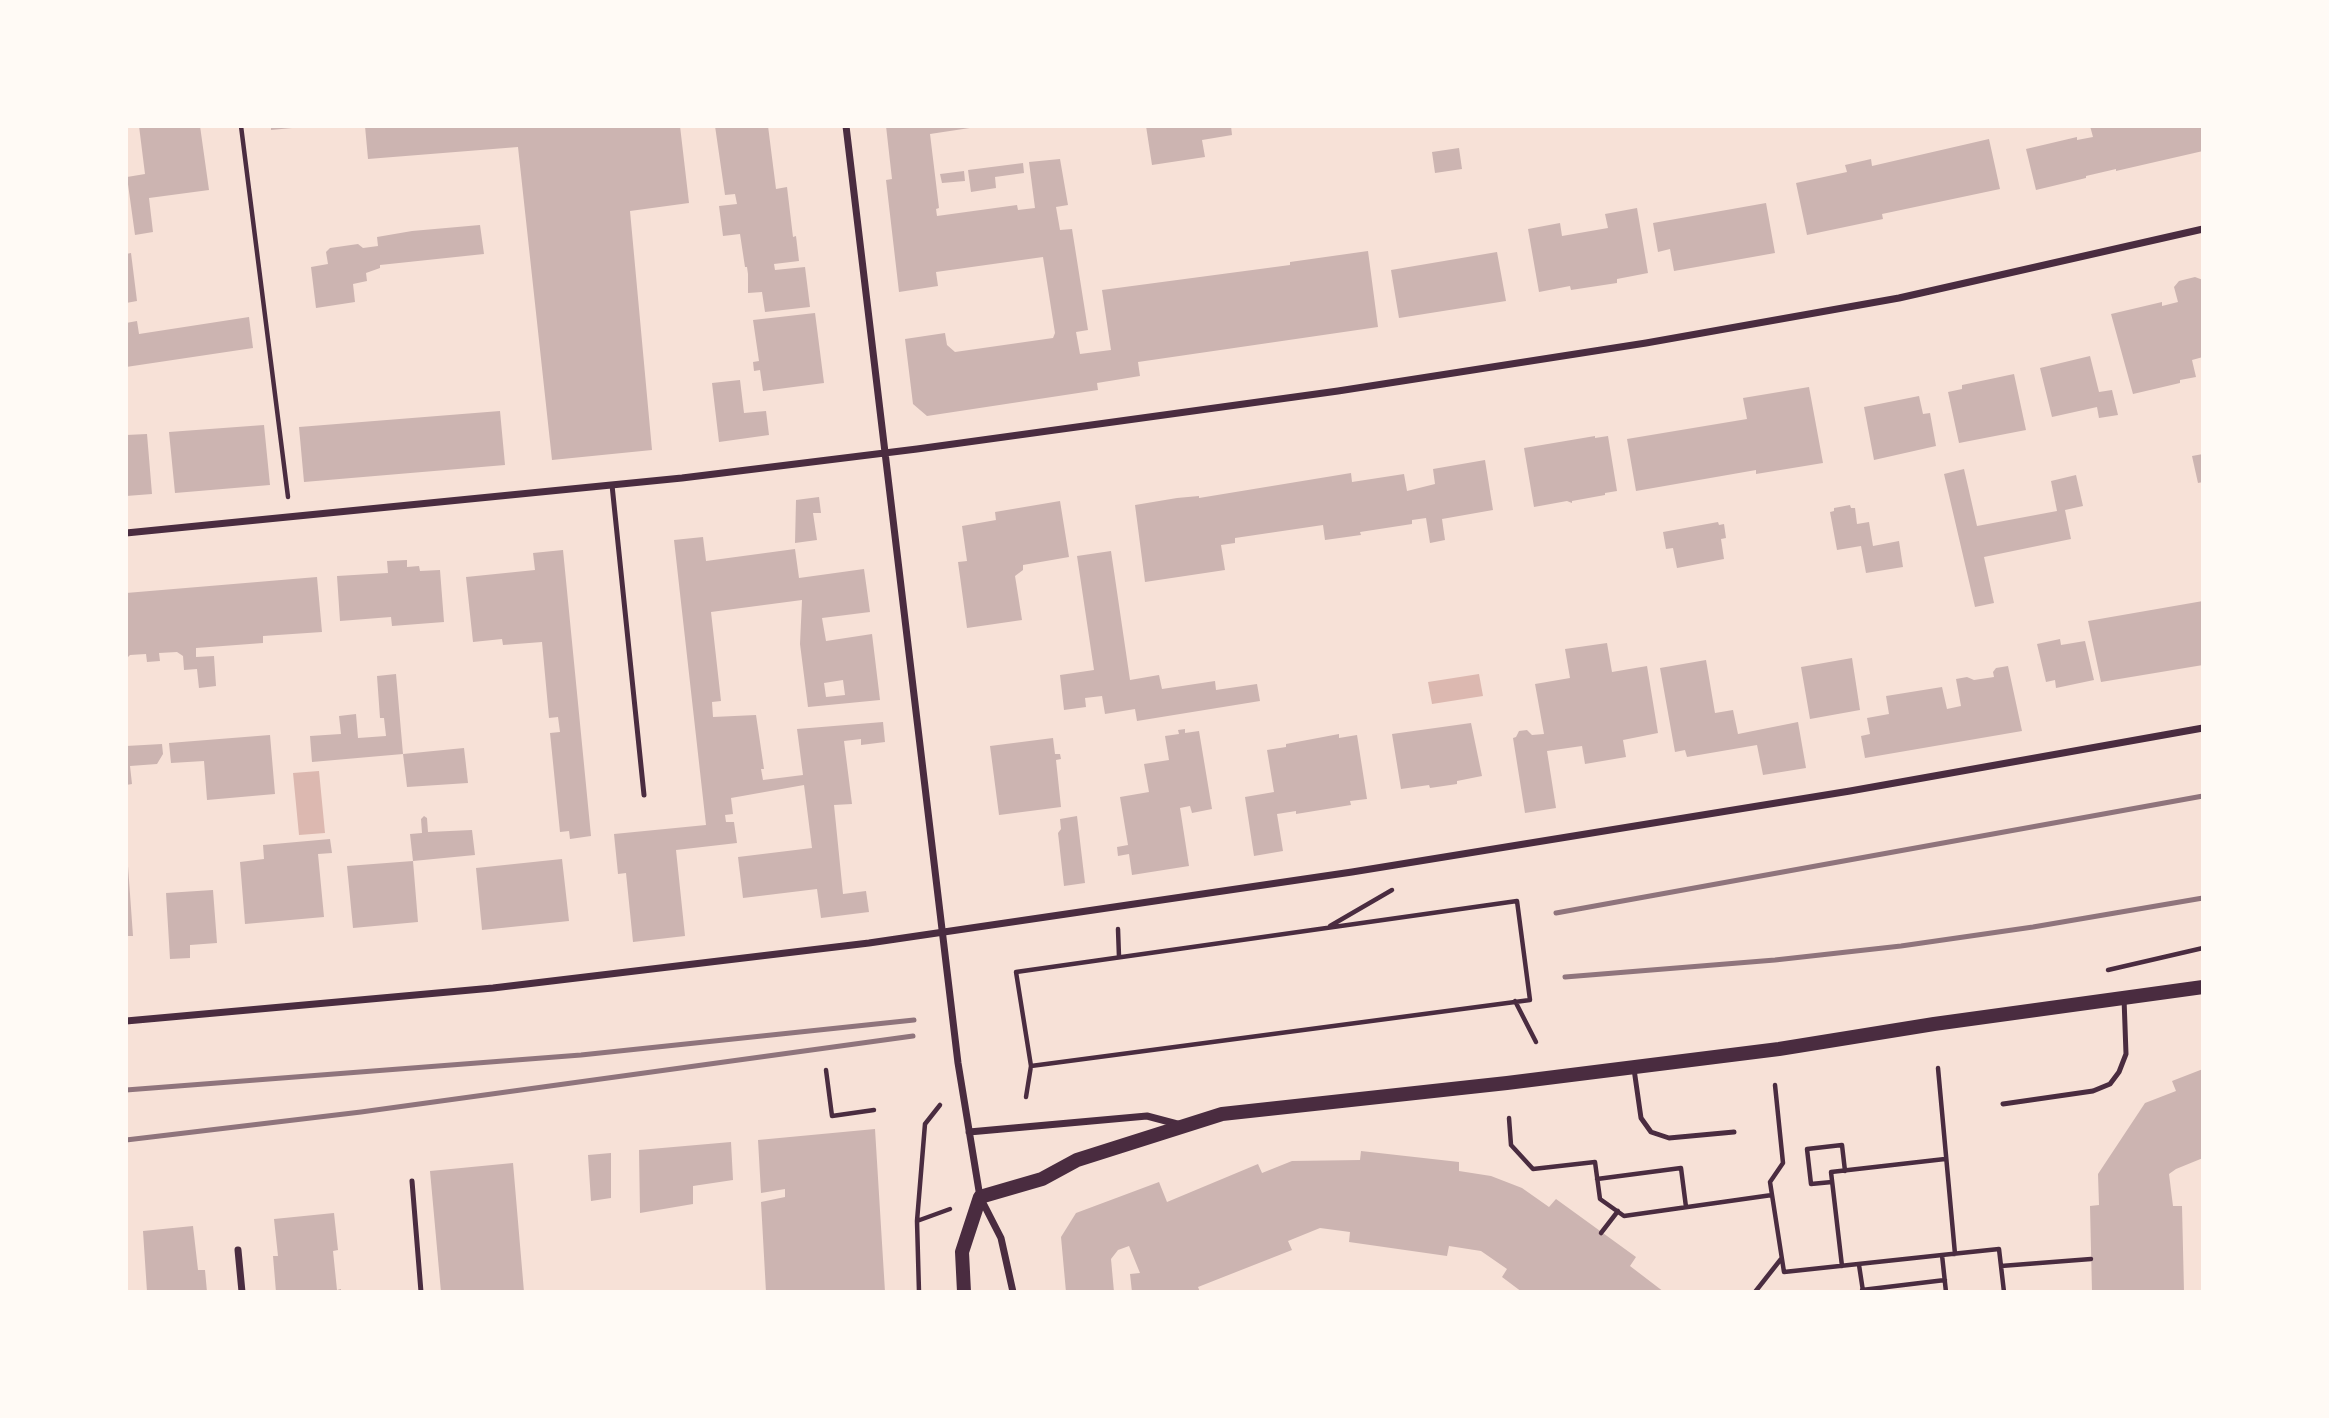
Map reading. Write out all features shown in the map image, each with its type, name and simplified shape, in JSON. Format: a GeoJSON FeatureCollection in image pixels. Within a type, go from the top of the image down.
{"type":"FeatureCollection","features":[{"type":"Feature","properties":{"kind":"main road"},"geometry":{"type":"LineString","coordinates":[[964,1292],[962,1252],[980,1197],[1042,1179],[1077,1160],[1222,1114],[1779,1049],[1934,1024],[2203,987]]}},
{"type":"Feature","properties":{"kind":"street"},"geometry":{"type":"LineString","coordinates":[[846,126],[958,1063],[980,1197],[1001,1238],[1013,1292]]}},
{"type":"Feature","properties":{"kind":"street"},"geometry":{"type":"LineString","coordinates":[[126,533],[612,485],[884,453],[1338,391],[1796,317],[1986,279],[2203,229]]}},
{"type":"Feature","properties":{"kind":"street"},"geometry":{"type":"LineString","coordinates":[[126,1021],[493,988],[942,932],[1352,872],[1850,791],[2203,728]]}},
{"type":"Feature","properties":{"kind":"street"},"geometry":{"type":"LineString","coordinates":[[969,1132],[1147,1116],[1182,1125]]}},
{"type":"Feature","properties":{"kind":"street"},"geometry":{"type":"LineString","coordinates":[[238,1250],[242,1292]]}},
{"type":"Feature","properties":{"kind":"lane"},"geometry":{"type":"LineString","coordinates":[[612,485],[644,795]]}},
{"type":"Feature","properties":{"kind":"lane"},"geometry":{"type":"LineString","coordinates":[[2003,1104],[2093,1091],[2110,1084],[2119,1072],[2126,1054],[2123,998]]}},
{"type":"Feature","properties":{"kind":"lane"},"geometry":{"type":"LineString","coordinates":[[1633,1067],[1641,1118],[1651,1132],[1669,1138],[1734,1132]]}},
{"type":"Feature","properties":{"kind":"lane"},"geometry":{"type":"LineString","coordinates":[[412,1181],[421,1292]]}},
{"type":"Feature","properties":{"kind":"path"},"geometry":{"type":"LineString","coordinates":[[241,126],[291,516]]}},
{"type":"Feature","properties":{"kind":"path"},"geometry":{"type":"LineString","coordinates":[[1328,927],[1394,889]]}},
{"type":"Feature","properties":{"kind":"path"},"geometry":{"type":"LineString","coordinates":[[1026,1097],[1031,1066],[1016,972],[1517,901],[1530,1000],[1031,1066]]}},
{"type":"Feature","properties":{"kind":"path"},"geometry":{"type":"LineString","coordinates":[[1118,928],[1119,957]]}},
{"type":"Feature","properties":{"kind":"path"},"geometry":{"type":"LineString","coordinates":[[1515,1001],[1536,1042]]}},
{"type":"Feature","properties":{"kind":"path"},"geometry":{"type":"LineString","coordinates":[[1938,1068],[1955,1254]]}},
{"type":"Feature","properties":{"kind":"path"},"geometry":{"type":"LineString","coordinates":[[826,1070],[832,1115],[874,1110]]}},
{"type":"Feature","properties":{"kind":"path"},"geometry":{"type":"LineString","coordinates":[[1775,1085],[1783,1163],[1770,1182],[1784,1272],[1999,1249],[2004,1292]]}},
{"type":"Feature","properties":{"kind":"path"},"geometry":{"type":"LineString","coordinates":[[919,1292],[917,1221],[925,1124],[938,1110]]}},
{"type":"Feature","properties":{"kind":"path"},"geometry":{"type":"LineString","coordinates":[[1509,1118],[1511,1145],[1534,1169],[1595,1162],[1600,1199],[1624,1216],[1772,1195]]}},
{"type":"Feature","properties":{"kind":"path"},"geometry":{"type":"LineString","coordinates":[[1832,1182],[1811,1184],[1807,1149],[1842,1145],[1845,1171]]}},
{"type":"Feature","properties":{"kind":"path"},"geometry":{"type":"LineString","coordinates":[[1842,1266],[1830,1172],[1945,1159]]}},
{"type":"Feature","properties":{"kind":"path"},"geometry":{"type":"LineString","coordinates":[[1597,1179],[1681,1168],[1686,1208]]}},
{"type":"Feature","properties":{"kind":"path"},"geometry":{"type":"LineString","coordinates":[[917,1221],[980,1197]]}},
{"type":"Feature","properties":{"kind":"path"},"geometry":{"type":"LineString","coordinates":[[1601,1233],[1618,1211]]}},
{"type":"Feature","properties":{"kind":"path"},"geometry":{"type":"LineString","coordinates":[[1942,1255],[1946,1292]]}},
{"type":"Feature","properties":{"kind":"path"},"geometry":{"type":"LineString","coordinates":[[1755,1292],[1782,1258]]}},
{"type":"Feature","properties":{"kind":"path"},"geometry":{"type":"LineString","coordinates":[[2001,1266],[2091,1259]]}},
{"type":"Feature","properties":{"kind":"path"},"geometry":{"type":"LineString","coordinates":[[1859,1265],[1863,1291],[1945,1280]]}},
{"type":"Feature","properties":{"kind":"shaded area"},"geometry":{"type":"Polygon","coordinates":[[[1479,674],[1483,696],[1432,704],[1428,682],[1479,674]]]}},
{"type":"Feature","properties":{"kind":"shaded area"},"geometry":{"type":"Polygon","coordinates":[[[319,771],[325,833],[299,835],[293,773],[319,771]]]}},
{"type":"Feature","properties":{"kind":"building"},"geometry":{"type":"Polygon","coordinates":[[[139,126],[200,126],[209,190],[149,198],[153,232],[135,235],[127,177],[145,174],[139,126]]]}},
{"type":"Feature","properties":{"kind":"building"},"geometry":{"type":"Polygon","coordinates":[[[271,126],[292,126],[292,128],[271,130],[271,126]]]}},
{"type":"Feature","properties":{"kind":"building"},"geometry":{"type":"Polygon","coordinates":[[[365,126],[680,126],[689,203],[630,211],[652,450],[552,460],[518,147],[368,159],[365,126]]]}},
{"type":"Feature","properties":{"kind":"building"},"geometry":{"type":"Polygon","coordinates":[[[715,126],[768,126],[776,189],[787,187],[799,261],[774,264],[775,270],[805,267],[810,307],[765,312],[762,292],[748,293],[748,274],[740,234],[723,236],[719,206],[737,204],[735,194],[725,195],[715,126]]]}},
{"type":"Feature","properties":{"kind":"building"},"geometry":{"type":"Polygon","coordinates":[[[886,126],[983,126],[930,134],[939,208],[936,209],[937,216],[1017,205],[1018,210],[1035,208],[1029,162],[1060,159],[1068,205],[1056,207],[1060,230],[1072,229],[1088,330],[1076,332],[1080,354],[1111,350],[1102,290],[1290,265],[1290,262],[1368,251],[1378,327],[1138,362],[1140,376],[1097,383],[1098,390],[927,416],[913,404],[905,339],[945,333],[947,345],[955,352],[1053,338],[1055,333],[1043,257],[936,272],[938,286],[899,292],[886,180],[892,179],[886,126]]]}},
{"type":"Feature","properties":{"kind":"building"},"geometry":{"type":"Polygon","coordinates":[[[1146,126],[1231,126],[1232,135],[1202,140],[1205,157],[1152,165],[1146,126]]]}},
{"type":"Feature","properties":{"kind":"building"},"geometry":{"type":"Polygon","coordinates":[[[2090,126],[2203,126],[2203,151],[2086,176],[2036,190],[2026,149],[2077,137],[2077,140],[2093,137],[2090,126]]]}},
{"type":"Feature","properties":{"kind":"building"},"geometry":{"type":"Polygon","coordinates":[[[1989,139],[2000,189],[1882,214],[1883,219],[1807,235],[1796,183],[1847,172],[1845,165],[1871,159],[1872,166],[1989,139]]]}},
{"type":"Feature","properties":{"kind":"building"},"geometry":{"type":"Polygon","coordinates":[[[1459,148],[1462,169],[1435,173],[1432,152],[1459,148]]]}},
{"type":"Feature","properties":{"kind":"building"},"geometry":{"type":"Polygon","coordinates":[[[1023,163],[1024,173],[995,177],[996,188],[971,192],[968,170],[1023,163]]]}},
{"type":"Feature","properties":{"kind":"building"},"geometry":{"type":"Polygon","coordinates":[[[964,171],[965,181],[942,183],[940,174],[964,171]]]}},
{"type":"Feature","properties":{"kind":"building"},"geometry":{"type":"Polygon","coordinates":[[[1766,203],[1775,253],[1674,271],[1670,249],[1658,252],[1653,223],[1766,203]]]}},
{"type":"Feature","properties":{"kind":"building"},"geometry":{"type":"Polygon","coordinates":[[[1637,208],[1648,273],[1617,279],[1617,283],[1571,290],[1570,286],[1539,292],[1528,229],[1560,223],[1562,236],[1608,228],[1605,214],[1637,208]]]}},
{"type":"Feature","properties":{"kind":"building"},"geometry":{"type":"Polygon","coordinates":[[[480,225],[484,254],[380,265],[380,268],[366,273],[367,281],[353,284],[355,302],[316,308],[311,267],[328,264],[326,252],[330,248],[358,244],[363,248],[378,246],[377,237],[480,225]]]}},
{"type":"Feature","properties":{"kind":"building"},"geometry":{"type":"Polygon","coordinates":[[[1497,252],[1506,301],[1399,318],[1391,270],[1497,252]]]}},
{"type":"Feature","properties":{"kind":"building"},"geometry":{"type":"Polygon","coordinates":[[[131,253],[137,301],[126,303],[126,254],[131,253]]]}},
{"type":"Feature","properties":{"kind":"building"},"geometry":{"type":"Polygon","coordinates":[[[2195,277],[2203,280],[2203,357],[2192,360],[2196,377],[2133,394],[2111,314],[2162,302],[2162,306],[2178,302],[2174,287],[2179,281],[2195,277]]]}},
{"type":"Feature","properties":{"kind":"building"},"geometry":{"type":"Polygon","coordinates":[[[815,313],[824,383],[763,391],[760,370],[754,371],[753,362],[759,361],[753,320],[815,313]]]}},
{"type":"Feature","properties":{"kind":"building"},"geometry":{"type":"Polygon","coordinates":[[[249,317],[253,348],[126,367],[126,323],[137,321],[139,334],[249,317]]]}},
{"type":"Feature","properties":{"kind":"building"},"geometry":{"type":"Polygon","coordinates":[[[2090,356],[2099,392],[2112,390],[2118,415],[2099,418],[2097,407],[2052,417],[2040,368],[2090,356]]]}},
{"type":"Feature","properties":{"kind":"building"},"geometry":{"type":"Polygon","coordinates":[[[2014,374],[2026,430],[1959,443],[1948,392],[1962,389],[1962,385],[2014,374]]]}},
{"type":"Feature","properties":{"kind":"building"},"geometry":{"type":"Polygon","coordinates":[[[740,380],[744,413],[766,411],[769,435],[719,442],[712,383],[740,380]]]}},
{"type":"Feature","properties":{"kind":"building"},"geometry":{"type":"Polygon","coordinates":[[[1809,387],[1823,463],[1756,474],[1756,470],[1636,491],[1627,439],[1747,419],[1743,398],[1809,387]]]}},
{"type":"Feature","properties":{"kind":"building"},"geometry":{"type":"Polygon","coordinates":[[[1919,396],[1923,414],[1930,413],[1936,446],[1874,460],[1864,407],[1919,396]]]}},
{"type":"Feature","properties":{"kind":"building"},"geometry":{"type":"Polygon","coordinates":[[[500,411],[505,465],[304,482],[299,427],[500,411]]]}},
{"type":"Feature","properties":{"kind":"building"},"geometry":{"type":"Polygon","coordinates":[[[264,425],[270,485],[175,493],[169,432],[264,425]]]}},
{"type":"Feature","properties":{"kind":"building"},"geometry":{"type":"Polygon","coordinates":[[[147,434],[152,494],[126,496],[126,435],[147,434]]]}},
{"type":"Feature","properties":{"kind":"building"},"geometry":{"type":"Polygon","coordinates":[[[1608,436],[1617,491],[1572,503],[1567,501],[1534,507],[1524,448],[1608,436]]]}},
{"type":"Feature","properties":{"kind":"building"},"geometry":{"type":"Polygon","coordinates":[[[2203,454],[2203,482],[2198,483],[2192,456],[2203,454]]]}},
{"type":"Feature","properties":{"kind":"building"},"geometry":{"type":"Polygon","coordinates":[[[1485,460],[1493,510],[1442,519],[1445,540],[1430,543],[1426,518],[1412,520],[1412,524],[1325,540],[1323,525],[1235,538],[1235,543],[1221,545],[1225,570],[1145,582],[1135,505],[1177,498],[1199,498],[1351,473],[1352,482],[1404,474],[1407,491],[1435,484],[1433,469],[1485,460]]]}},
{"type":"Feature","properties":{"kind":"building"},"geometry":{"type":"Polygon","coordinates":[[[1964,469],[1977,526],[2057,511],[2051,481],[2076,475],[2083,506],[2065,510],[2071,539],[1984,557],[1994,603],[1975,607],[1944,474],[1964,469]]]}},
{"type":"Feature","properties":{"kind":"building"},"geometry":{"type":"Polygon","coordinates":[[[819,497],[821,513],[813,513],[817,540],[795,543],[796,500],[819,497]]]}},
{"type":"Feature","properties":{"kind":"building"},"geometry":{"type":"Polygon","coordinates":[[[1060,501],[1069,557],[1023,565],[1023,570],[1015,576],[1022,620],[967,628],[958,562],[967,561],[962,526],[996,520],[995,512],[1060,501]]]}},
{"type":"Feature","properties":{"kind":"building"},"geometry":{"type":"Polygon","coordinates":[[[1850,505],[1855,508],[1857,524],[1869,522],[1873,546],[1899,541],[1903,567],[1866,573],[1861,546],[1837,550],[1830,512],[1834,511],[1834,508],[1850,505]]]}},
{"type":"Feature","properties":{"kind":"building"},"geometry":{"type":"Polygon","coordinates":[[[1718,522],[1719,525],[1724,524],[1726,538],[1721,539],[1724,559],[1677,568],[1673,548],[1666,549],[1663,532],[1718,522]]]}},
{"type":"Feature","properties":{"kind":"building"},"geometry":{"type":"Polygon","coordinates":[[[703,537],[706,561],[795,549],[799,578],[864,569],[870,612],[822,618],[826,641],[872,634],[880,700],[808,707],[800,644],[802,600],[711,612],[721,701],[712,702],[713,717],[756,715],[764,769],[761,769],[763,780],[803,775],[797,729],[883,722],[885,742],[861,745],[861,739],[844,741],[852,804],[834,805],[843,894],[866,891],[869,912],[821,918],[817,889],[743,898],[738,857],[812,848],[804,785],[731,798],[733,814],[725,815],[726,822],[734,822],[737,843],[676,850],[685,936],[633,942],[626,873],[618,874],[614,834],[706,825],[674,540],[703,537]],[[843,680],[824,683],[826,697],[845,695],[843,680]]]}},
{"type":"Feature","properties":{"kind":"building"},"geometry":{"type":"Polygon","coordinates":[[[563,550],[591,836],[570,839],[569,831],[560,832],[550,733],[560,732],[558,717],[549,718],[542,642],[503,645],[502,639],[473,642],[466,577],[535,570],[533,553],[563,550]]]}},
{"type":"Feature","properties":{"kind":"building"},"geometry":{"type":"Polygon","coordinates":[[[1111,551],[1130,680],[1159,675],[1162,689],[1215,681],[1216,690],[1257,684],[1260,701],[1137,721],[1135,709],[1105,714],[1102,696],[1085,698],[1086,707],[1064,710],[1060,675],[1094,670],[1077,556],[1111,551]]]}},
{"type":"Feature","properties":{"kind":"building"},"geometry":{"type":"Polygon","coordinates":[[[407,560],[407,567],[419,566],[420,571],[440,570],[444,622],[392,626],[391,617],[340,621],[337,576],[388,573],[387,561],[407,560]]]}},
{"type":"Feature","properties":{"kind":"building"},"geometry":{"type":"Polygon","coordinates":[[[317,577],[322,632],[263,636],[263,643],[196,648],[196,657],[214,656],[216,686],[199,688],[197,669],[184,670],[183,656],[177,652],[159,653],[160,661],[147,662],[146,654],[130,655],[126,659],[126,593],[317,577]]]}},
{"type":"Feature","properties":{"kind":"building"},"geometry":{"type":"Polygon","coordinates":[[[2203,601],[2203,665],[2101,682],[2088,621],[2203,601]]]}},
{"type":"Feature","properties":{"kind":"building"},"geometry":{"type":"Polygon","coordinates":[[[2060,639],[2061,645],[2085,641],[2094,680],[2056,688],[2055,680],[2046,682],[2037,644],[2060,639]]]}},
{"type":"Feature","properties":{"kind":"building"},"geometry":{"type":"Polygon","coordinates":[[[1607,643],[1612,672],[1647,666],[1658,733],[1623,740],[1626,757],[1585,764],[1582,746],[1547,751],[1556,808],[1525,813],[1513,738],[1519,731],[1527,730],[1532,735],[1544,734],[1535,684],[1570,678],[1565,649],[1607,643]]]}},
{"type":"Feature","properties":{"kind":"building"},"geometry":{"type":"Polygon","coordinates":[[[1852,658],[1860,710],[1810,719],[1801,667],[1852,658]]]}},
{"type":"Feature","properties":{"kind":"building"},"geometry":{"type":"Polygon","coordinates":[[[1706,660],[1715,713],[1733,710],[1738,734],[1798,722],[1806,768],[1763,775],[1757,745],[1687,757],[1685,750],[1675,752],[1660,668],[1706,660]]]}},
{"type":"Feature","properties":{"kind":"building"},"geometry":{"type":"Polygon","coordinates":[[[2008,666],[2022,731],[1865,758],[1861,736],[1870,734],[1867,718],[1889,714],[1886,696],[1942,687],[1947,709],[1961,706],[1956,679],[1994,677],[1996,668],[2008,666]]]}},
{"type":"Feature","properties":{"kind":"building"},"geometry":{"type":"Polygon","coordinates":[[[396,674],[403,754],[312,762],[310,736],[341,734],[339,716],[356,714],[358,738],[386,736],[384,718],[380,718],[377,676],[396,674]]]}},
{"type":"Feature","properties":{"kind":"building"},"geometry":{"type":"Polygon","coordinates":[[[1471,723],[1482,776],[1457,781],[1457,784],[1401,789],[1392,734],[1471,723]]]}},
{"type":"Feature","properties":{"kind":"building"},"geometry":{"type":"Polygon","coordinates":[[[1185,729],[1185,733],[1199,731],[1212,809],[1192,813],[1190,806],[1180,808],[1189,866],[1132,875],[1129,854],[1118,856],[1117,847],[1128,845],[1120,797],[1149,792],[1144,764],[1169,760],[1165,736],[1179,734],[1178,730],[1185,729]]]}},
{"type":"Feature","properties":{"kind":"building"},"geometry":{"type":"Polygon","coordinates":[[[1339,734],[1339,738],[1357,735],[1367,799],[1350,801],[1351,805],[1296,814],[1296,811],[1277,814],[1283,851],[1254,856],[1245,797],[1274,792],[1267,750],[1339,734]]]}},
{"type":"Feature","properties":{"kind":"building"},"geometry":{"type":"Polygon","coordinates":[[[270,735],[275,794],[207,800],[204,761],[171,763],[169,743],[270,735]]]}},
{"type":"Feature","properties":{"kind":"building"},"geometry":{"type":"Polygon","coordinates":[[[1053,738],[1055,754],[1060,754],[1061,759],[1056,760],[1061,807],[999,815],[990,746],[1053,738]]]}},
{"type":"Feature","properties":{"kind":"building"},"geometry":{"type":"Polygon","coordinates":[[[162,744],[163,754],[157,764],[130,766],[132,784],[126,785],[126,746],[162,744]]]}},
{"type":"Feature","properties":{"kind":"building"},"geometry":{"type":"Polygon","coordinates":[[[464,748],[468,783],[407,787],[403,754],[464,748]]]}},
{"type":"Feature","properties":{"kind":"building"},"geometry":{"type":"Polygon","coordinates":[[[424,816],[427,818],[428,832],[472,830],[475,855],[413,861],[410,834],[422,833],[421,819],[424,816]]]}},
{"type":"Feature","properties":{"kind":"building"},"geometry":{"type":"Polygon","coordinates":[[[1077,816],[1085,883],[1064,886],[1058,833],[1061,829],[1060,819],[1077,816]]]}},
{"type":"Feature","properties":{"kind":"building"},"geometry":{"type":"Polygon","coordinates":[[[330,839],[332,853],[318,854],[324,917],[245,924],[240,862],[264,859],[263,845],[330,839]]]}},
{"type":"Feature","properties":{"kind":"building"},"geometry":{"type":"Polygon","coordinates":[[[562,859],[569,921],[482,930],[476,868],[562,859]]]}},
{"type":"Feature","properties":{"kind":"building"},"geometry":{"type":"Polygon","coordinates":[[[413,861],[418,922],[353,928],[347,866],[413,861]]]}},
{"type":"Feature","properties":{"kind":"building"},"geometry":{"type":"Polygon","coordinates":[[[128,866],[133,936],[126,936],[128,866]]]}},
{"type":"Feature","properties":{"kind":"building"},"geometry":{"type":"Polygon","coordinates":[[[213,890],[217,943],[190,945],[190,958],[170,959],[166,893],[213,890]]]}},
{"type":"Feature","properties":{"kind":"building"},"geometry":{"type":"Polygon","coordinates":[[[2203,1069],[2203,1158],[2169,1174],[2173,1206],[2182,1206],[2184,1292],[2092,1292],[2090,1206],[2099,1205],[2098,1174],[2145,1103],[2176,1091],[2172,1081],[2203,1069]]]}},
{"type":"Feature","properties":{"kind":"building"},"geometry":{"type":"Polygon","coordinates":[[[875,1129],[885,1292],[766,1292],[761,1202],[785,1197],[785,1189],[761,1193],[758,1140],[875,1129]]]}},
{"type":"Feature","properties":{"kind":"building"},"geometry":{"type":"Polygon","coordinates":[[[731,1142],[733,1180],[693,1186],[693,1204],[640,1213],[639,1150],[731,1142]]]}},
{"type":"Feature","properties":{"kind":"building"},"geometry":{"type":"Polygon","coordinates":[[[1361,1151],[1459,1162],[1459,1171],[1491,1176],[1522,1188],[1549,1207],[1556,1199],[1636,1257],[1630,1266],[1664,1292],[1522,1292],[1502,1277],[1507,1269],[1481,1251],[1449,1246],[1447,1256],[1349,1242],[1350,1232],[1320,1228],[1288,1241],[1292,1250],[1198,1287],[1200,1292],[1132,1292],[1130,1274],[1140,1273],[1129,1246],[1118,1250],[1111,1259],[1114,1292],[1066,1292],[1061,1237],[1076,1213],[1159,1182],[1167,1202],[1258,1164],[1262,1173],[1292,1161],[1360,1160],[1361,1151]]]}},
{"type":"Feature","properties":{"kind":"building"},"geometry":{"type":"Polygon","coordinates":[[[611,1153],[611,1198],[591,1201],[588,1155],[611,1153]]]}},
{"type":"Feature","properties":{"kind":"building"},"geometry":{"type":"Polygon","coordinates":[[[513,1163],[524,1292],[441,1292],[430,1171],[513,1163]]]}},
{"type":"Feature","properties":{"kind":"building"},"geometry":{"type":"Polygon","coordinates":[[[334,1213],[338,1250],[333,1251],[337,1290],[341,1289],[341,1292],[276,1292],[273,1256],[278,1256],[274,1219],[334,1213]]]}},
{"type":"Feature","properties":{"kind":"building"},"geometry":{"type":"Polygon","coordinates":[[[193,1226],[198,1270],[205,1270],[207,1292],[147,1292],[143,1231],[193,1226]]]}},
{"type":"Feature","properties":{"kind":"railway"},"geometry":{"type":"LineString","coordinates":[[1556,913],[2203,796]]}},
{"type":"Feature","properties":{"kind":"railway"},"geometry":{"type":"LineString","coordinates":[[1565,977],[1775,960],[1901,946],[2203,898]]}},
{"type":"Feature","properties":{"kind":"railway"},"geometry":{"type":"LineString","coordinates":[[126,1090],[581,1055],[914,1020]]}},
{"type":"Feature","properties":{"kind":"railway"},"geometry":{"type":"LineString","coordinates":[[126,1140],[361,1112],[913,1036]]}}]}
